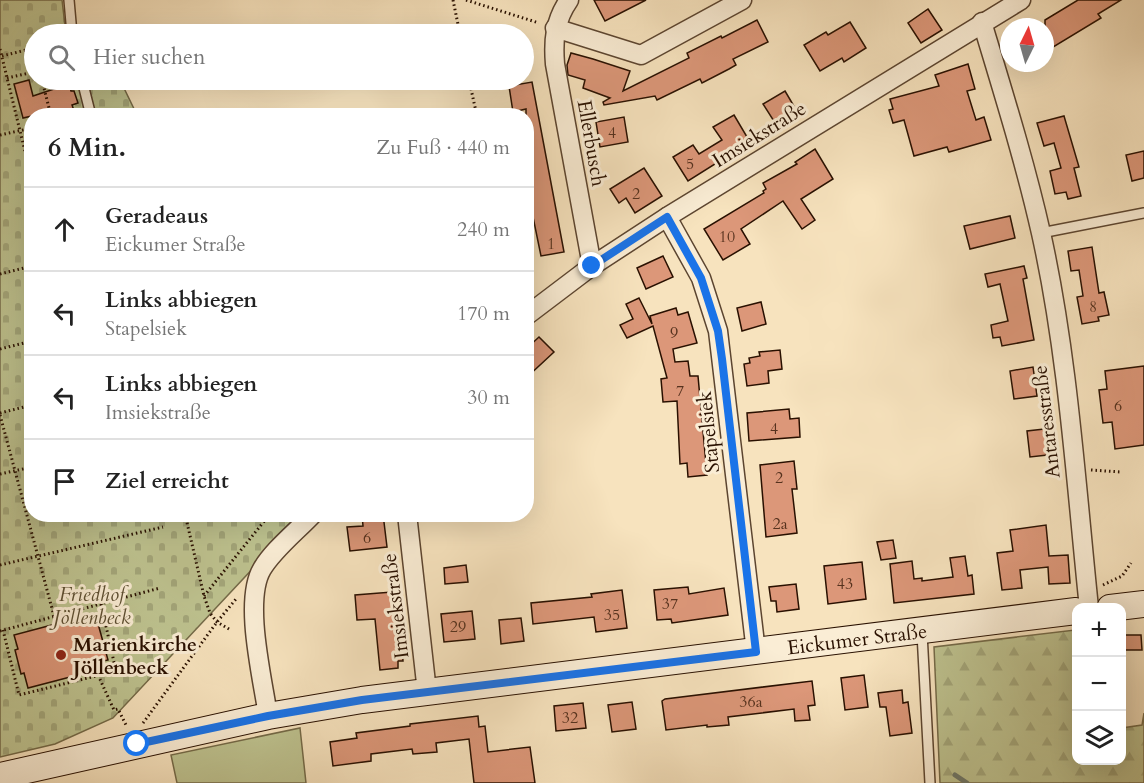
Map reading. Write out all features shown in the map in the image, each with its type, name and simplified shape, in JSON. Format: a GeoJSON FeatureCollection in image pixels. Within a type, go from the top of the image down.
{"type":"FeatureCollection","features":[{"type":"Feature","properties":{"kind":"main road","name":"Eickumer Straße"},"geometry":{"type":"LineString","coordinates":[[1126,605],[1144,604]]}},
{"type":"Feature","properties":{"kind":"main road","name":"Eickumer Straße"},"geometry":{"type":"LineString","coordinates":[[0,776],[268,716],[362,700],[922,631],[1072,609]]}},
{"type":"Feature","properties":{"kind":"street","name":"Ellerbusch"},"geometry":{"type":"LineString","coordinates":[[569,0],[561,11],[553,43],[592,266]]}},
{"type":"Feature","properties":{"kind":"street"},"geometry":{"type":"LineString","coordinates":[[555,28],[641,55],[742,0]]}},
{"type":"Feature","properties":{"kind":"street","name":"Imsiekstraße"},"geometry":{"type":"LineString","coordinates":[[534,310],[592,266],[667,217],[1021,0]]}},
{"type":"Feature","properties":{"kind":"street","name":"Antaresstraße"},"geometry":{"type":"LineString","coordinates":[[982,22],[1017,138],[1041,233],[1057,327],[1091,603]]}},
{"type":"Feature","properties":{"kind":"street","name":"Stapelsiek"},"geometry":{"type":"LineString","coordinates":[[667,217],[701,278],[718,331],[756,652]]}},
{"type":"Feature","properties":{"kind":"street"},"geometry":{"type":"LineString","coordinates":[[268,716],[253,601],[261,570],[306,522]]}},
{"type":"Feature","properties":{"kind":"street","name":"Imsiekstraße"},"geometry":{"type":"LineString","coordinates":[[408,522],[427,692]]}},
{"type":"Feature","properties":{"kind":"lane"},"geometry":{"type":"LineString","coordinates":[[69,0],[71,24]]}},
{"type":"Feature","properties":{"kind":"lane"},"geometry":{"type":"LineString","coordinates":[[84,90],[89,108]]}},
{"type":"Feature","properties":{"kind":"lane"},"geometry":{"type":"LineString","coordinates":[[1041,233],[1144,213]]}},
{"type":"Feature","properties":{"kind":"lane"},"geometry":{"type":"LineString","coordinates":[[922,631],[930,783]]}},
{"type":"Feature","properties":{"kind":"path"},"geometry":{"type":"LineString","coordinates":[[453,0],[458,24]]}},
{"type":"Feature","properties":{"kind":"path"},"geometry":{"type":"LineString","coordinates":[[466,0],[555,28]]}},
{"type":"Feature","properties":{"kind":"path"},"geometry":{"type":"LineString","coordinates":[[0,49],[24,147]]}},
{"type":"Feature","properties":{"kind":"path"},"geometry":{"type":"LineString","coordinates":[[1,56],[24,50]]}},
{"type":"Feature","properties":{"kind":"path"},"geometry":{"type":"LineString","coordinates":[[7,78],[24,74]]}},
{"type":"Feature","properties":{"kind":"path"},"geometry":{"type":"LineString","coordinates":[[44,90],[49,108]]}},
{"type":"Feature","properties":{"kind":"path"},"geometry":{"type":"LineString","coordinates":[[471,90],[475,108]]}},
{"type":"Feature","properties":{"kind":"path"},"geometry":{"type":"LineString","coordinates":[[0,135],[24,130]]}},
{"type":"Feature","properties":{"kind":"path"},"geometry":{"type":"LineString","coordinates":[[0,274],[24,268]]}},
{"type":"Feature","properties":{"kind":"path"},"geometry":{"type":"LineString","coordinates":[[0,349],[24,343]]}},
{"type":"Feature","properties":{"kind":"path"},"geometry":{"type":"LineString","coordinates":[[24,407],[0,414],[24,504]]}},
{"type":"Feature","properties":{"kind":"path"},"geometry":{"type":"LineString","coordinates":[[0,474],[24,469]]}},
{"type":"Feature","properties":{"kind":"path"},"geometry":{"type":"LineString","coordinates":[[1074,469],[1121,472]]}},
{"type":"Feature","properties":{"kind":"path"},"geometry":{"type":"LineString","coordinates":[[29,522],[54,616]]}},
{"type":"Feature","properties":{"kind":"path"},"geometry":{"type":"LineString","coordinates":[[187,522],[210,613],[217,622],[229,629]]}},
{"type":"Feature","properties":{"kind":"path"},"geometry":{"type":"LineString","coordinates":[[204,596],[264,522]]}},
{"type":"Feature","properties":{"kind":"path"},"geometry":{"type":"LineString","coordinates":[[0,565],[163,527]]}},
{"type":"Feature","properties":{"kind":"path"},"geometry":{"type":"LineString","coordinates":[[1092,603],[1100,586],[1122,576],[1131,563]]}},
{"type":"Feature","properties":{"kind":"path"},"geometry":{"type":"LineString","coordinates":[[101,604],[116,671],[19,695],[2,631],[54,616],[160,588]]}},
{"type":"Feature","properties":{"kind":"path"},"geometry":{"type":"LineString","coordinates":[[137,744],[141,725],[217,622]]}},
{"type":"Feature","properties":{"kind":"path"},"geometry":{"type":"LineString","coordinates":[[98,675],[114,711],[118,709],[120,713]]}},
{"type":"Feature","properties":{"kind":"green space","name":"Friedhof Jöllenbeck"},"geometry":{"type":"Polygon","coordinates":[[[0,0],[62,0],[65,24],[24,24],[24,90],[125,90],[134,108],[24,108],[24,522],[296,522],[113,718],[55,744],[0,757],[0,0]]]}},
{"type":"Feature","properties":{"kind":"green space"},"geometry":{"type":"Polygon","coordinates":[[[1072,630],[1072,765],[1126,765],[1126,727],[1142,725],[1144,713],[1144,783],[940,783],[934,647],[1072,630]]]}},
{"type":"Feature","properties":{"kind":"green space"},"geometry":{"type":"Polygon","coordinates":[[[300,728],[306,783],[177,783],[171,755],[300,728]]]}},
{"type":"Feature","properties":{"kind":"building"},"geometry":{"type":"Polygon","coordinates":[[[594,0],[646,0],[605,21],[594,0]]]}},
{"type":"Feature","properties":{"kind":"building"},"geometry":{"type":"Polygon","coordinates":[[[1078,0],[1121,0],[1098,14],[1101,18],[1054,47],[1054,18],[1048,18],[1078,0]]]}},
{"type":"Feature","properties":{"kind":"building"},"geometry":{"type":"Polygon","coordinates":[[[928,9],[942,30],[921,43],[908,23],[928,9]]]}},
{"type":"Feature","properties":{"kind":"building"},"geometry":{"type":"Polygon","coordinates":[[[757,20],[768,42],[733,59],[736,65],[729,69],[702,83],[700,79],[657,100],[655,96],[604,105],[603,102],[610,98],[583,88],[585,80],[568,75],[567,65],[571,53],[593,59],[630,71],[623,91],[689,58],[687,53],[757,20]]]}},
{"type":"Feature","properties":{"kind":"building"},"geometry":{"type":"Polygon","coordinates":[[[850,22],[866,48],[844,62],[842,58],[820,71],[804,45],[850,22]]]}},
{"type":"Feature","properties":{"kind":"building"},"geometry":{"type":"Polygon","coordinates":[[[968,64],[975,89],[967,91],[976,120],[984,117],[991,140],[949,152],[947,147],[914,156],[904,120],[893,123],[889,110],[893,109],[890,99],[939,86],[935,75],[968,64]]]}},
{"type":"Feature","properties":{"kind":"building"},"geometry":{"type":"Polygon","coordinates":[[[24,81],[24,90],[32,90],[33,96],[51,90],[71,90],[74,91],[78,103],[72,105],[73,108],[24,108],[23,118],[14,84],[24,81]]]}},
{"type":"Feature","properties":{"kind":"building"},"geometry":{"type":"Polygon","coordinates":[[[510,90],[534,90],[564,252],[541,256],[534,222],[534,108],[512,108],[510,90]]]}},
{"type":"Feature","properties":{"kind":"building"},"geometry":{"type":"Polygon","coordinates":[[[785,91],[798,113],[777,126],[763,104],[785,91]]]}},
{"type":"Feature","properties":{"kind":"building"},"geometry":{"type":"Polygon","coordinates":[[[734,115],[750,142],[688,181],[673,157],[693,145],[699,154],[722,140],[713,127],[734,115]]]}},
{"type":"Feature","properties":{"kind":"building"},"geometry":{"type":"Polygon","coordinates":[[[1064,116],[1079,167],[1074,168],[1081,196],[1068,199],[1066,192],[1055,194],[1050,171],[1061,168],[1054,143],[1044,146],[1037,123],[1064,116]]]}},
{"type":"Feature","properties":{"kind":"building"},"geometry":{"type":"Polygon","coordinates":[[[624,117],[628,142],[600,147],[596,122],[624,117]]]}},
{"type":"Feature","properties":{"kind":"building"},"geometry":{"type":"Polygon","coordinates":[[[815,149],[833,179],[801,199],[815,220],[802,229],[783,201],[741,229],[750,244],[723,260],[704,229],[764,193],[766,189],[763,183],[797,164],[795,162],[815,149]]]}},
{"type":"Feature","properties":{"kind":"building"},"geometry":{"type":"Polygon","coordinates":[[[1144,151],[1144,178],[1132,181],[1126,155],[1144,151]]]}},
{"type":"Feature","properties":{"kind":"building"},"geometry":{"type":"Polygon","coordinates":[[[644,168],[662,196],[635,213],[626,198],[619,203],[610,189],[644,168]]]}},
{"type":"Feature","properties":{"kind":"building"},"geometry":{"type":"Polygon","coordinates":[[[1010,216],[1015,238],[970,249],[964,226],[1010,216]]]}},
{"type":"Feature","properties":{"kind":"building"},"geometry":{"type":"Polygon","coordinates":[[[1092,247],[1099,293],[1104,292],[1109,315],[1098,317],[1099,321],[1082,324],[1077,297],[1083,296],[1079,270],[1071,271],[1068,251],[1092,247]]]}},
{"type":"Feature","properties":{"kind":"building"},"geometry":{"type":"Polygon","coordinates":[[[663,256],[673,277],[646,289],[637,268],[663,256]]]}},
{"type":"Feature","properties":{"kind":"building"},"geometry":{"type":"Polygon","coordinates":[[[1024,266],[1027,278],[1023,279],[1034,340],[1002,346],[1000,337],[993,338],[991,325],[1008,321],[1000,284],[988,287],[985,274],[1024,266]]]}},
{"type":"Feature","properties":{"kind":"building"},"geometry":{"type":"Polygon","coordinates":[[[639,298],[652,324],[650,316],[676,308],[678,315],[688,312],[697,343],[673,349],[675,362],[688,361],[690,376],[698,376],[707,475],[688,477],[687,463],[680,464],[677,401],[663,402],[661,379],[667,378],[653,326],[627,338],[620,325],[633,319],[626,304],[639,298]]]}},
{"type":"Feature","properties":{"kind":"building"},"geometry":{"type":"Polygon","coordinates":[[[761,302],[766,324],[742,331],[737,308],[761,302]]]}},
{"type":"Feature","properties":{"kind":"building"},"geometry":{"type":"Polygon","coordinates":[[[539,337],[554,352],[534,371],[534,342],[539,337]]]}},
{"type":"Feature","properties":{"kind":"building"},"geometry":{"type":"Polygon","coordinates":[[[780,350],[782,369],[768,371],[769,383],[747,386],[744,364],[750,363],[749,358],[760,356],[759,352],[780,350]]]}},
{"type":"Feature","properties":{"kind":"building"},"geometry":{"type":"Polygon","coordinates":[[[1144,366],[1144,445],[1115,449],[1112,422],[1103,423],[1099,390],[1107,389],[1105,371],[1144,366]]]}},
{"type":"Feature","properties":{"kind":"building"},"geometry":{"type":"Polygon","coordinates":[[[1033,367],[1037,396],[1014,399],[1010,371],[1033,367]]]}},
{"type":"Feature","properties":{"kind":"building"},"geometry":{"type":"Polygon","coordinates":[[[789,409],[790,419],[799,418],[800,437],[749,441],[747,413],[789,409]]]}},
{"type":"Feature","properties":{"kind":"building"},"geometry":{"type":"Polygon","coordinates":[[[1053,428],[1056,454],[1030,457],[1027,431],[1053,428]]]}},
{"type":"Feature","properties":{"kind":"building"},"geometry":{"type":"Polygon","coordinates":[[[794,461],[797,489],[792,489],[797,533],[766,537],[760,465],[794,461]]]}},
{"type":"Feature","properties":{"kind":"building"},"geometry":{"type":"Polygon","coordinates":[[[363,522],[384,522],[387,547],[350,551],[347,527],[363,526],[363,522]]]}},
{"type":"Feature","properties":{"kind":"building"},"geometry":{"type":"Polygon","coordinates":[[[1046,525],[1049,556],[1068,555],[1070,583],[1049,584],[1048,567],[1020,570],[1022,588],[1002,590],[997,553],[1013,551],[1010,530],[1046,525]]]}},
{"type":"Feature","properties":{"kind":"building"},"geometry":{"type":"Polygon","coordinates":[[[893,540],[896,558],[881,560],[877,542],[893,540]]]}},
{"type":"Feature","properties":{"kind":"building"},"geometry":{"type":"Polygon","coordinates":[[[965,556],[968,576],[972,575],[974,594],[894,603],[890,564],[912,561],[914,579],[922,578],[922,581],[953,577],[950,558],[965,556]]]}},
{"type":"Feature","properties":{"kind":"building"},"geometry":{"type":"Polygon","coordinates":[[[862,562],[866,599],[828,604],[824,566],[862,562]]]}},
{"type":"Feature","properties":{"kind":"building"},"geometry":{"type":"Polygon","coordinates":[[[466,565],[468,582],[445,584],[444,568],[466,565]]]}},
{"type":"Feature","properties":{"kind":"building"},"geometry":{"type":"Polygon","coordinates":[[[796,584],[799,609],[777,612],[776,601],[771,601],[769,587],[796,584]]]}},
{"type":"Feature","properties":{"kind":"building"},"geometry":{"type":"Polygon","coordinates":[[[688,587],[689,594],[724,588],[728,615],[672,623],[671,619],[657,620],[654,590],[688,587]]]}},
{"type":"Feature","properties":{"kind":"building"},"geometry":{"type":"Polygon","coordinates":[[[622,590],[627,628],[596,632],[594,617],[533,624],[531,603],[592,597],[591,594],[622,590]]]}},
{"type":"Feature","properties":{"kind":"building"},"geometry":{"type":"Polygon","coordinates":[[[392,592],[396,635],[401,635],[403,661],[398,661],[398,668],[380,670],[375,619],[357,620],[355,595],[392,592]]]}},
{"type":"Feature","properties":{"kind":"building"},"geometry":{"type":"Polygon","coordinates":[[[472,611],[475,639],[444,642],[441,614],[472,611]]]}},
{"type":"Feature","properties":{"kind":"building","name":"Marienkirche Jöllenbeck"},"geometry":{"type":"Polygon","coordinates":[[[82,617],[84,623],[97,620],[108,660],[95,663],[97,670],[28,688],[24,673],[21,674],[14,635],[82,617]]]}},
{"type":"Feature","properties":{"kind":"building"},"geometry":{"type":"Polygon","coordinates":[[[521,618],[524,641],[501,644],[499,620],[521,618]]]}},
{"type":"Feature","properties":{"kind":"building"},"geometry":{"type":"Polygon","coordinates":[[[1126,635],[1141,635],[1142,650],[1126,650],[1126,635]]]}},
{"type":"Feature","properties":{"kind":"building"},"geometry":{"type":"Polygon","coordinates":[[[864,675],[868,707],[845,710],[841,678],[864,675]]]}},
{"type":"Feature","properties":{"kind":"building"},"geometry":{"type":"Polygon","coordinates":[[[812,681],[815,705],[808,706],[810,720],[795,721],[794,709],[728,717],[729,725],[666,730],[662,701],[665,699],[812,681]]]}},
{"type":"Feature","properties":{"kind":"building"},"geometry":{"type":"Polygon","coordinates":[[[902,690],[903,703],[908,702],[912,733],[890,736],[886,707],[880,707],[878,693],[902,690]]]}},
{"type":"Feature","properties":{"kind":"building"},"geometry":{"type":"Polygon","coordinates":[[[632,702],[636,729],[612,732],[608,705],[632,702]]]}},
{"type":"Feature","properties":{"kind":"building"},"geometry":{"type":"Polygon","coordinates":[[[583,703],[586,728],[556,731],[554,706],[583,703]]]}},
{"type":"Feature","properties":{"kind":"building"},"geometry":{"type":"Polygon","coordinates":[[[478,716],[479,727],[485,726],[488,752],[530,747],[535,783],[474,783],[469,739],[436,743],[437,752],[413,754],[412,749],[371,754],[371,761],[333,766],[330,742],[357,738],[356,733],[478,716]]]}},
{"type":"Feature","properties":{"kind":"waterway"},"geometry":{"type":"LineString","coordinates":[[955,775],[967,783]]}},
{"type":"Feature","properties":{"kind":"place","name":"Marienkirche Jöllenbeck"},"geometry":{"type":"Point","coordinates":[61,655]}},
{"type":"Feature","properties":{"kind":"route"},"geometry":{"type":"LineString","coordinates":[[137,744],[268,716],[362,700],[756,652],[718,331],[701,278],[667,217],[592,266]]}}]}
